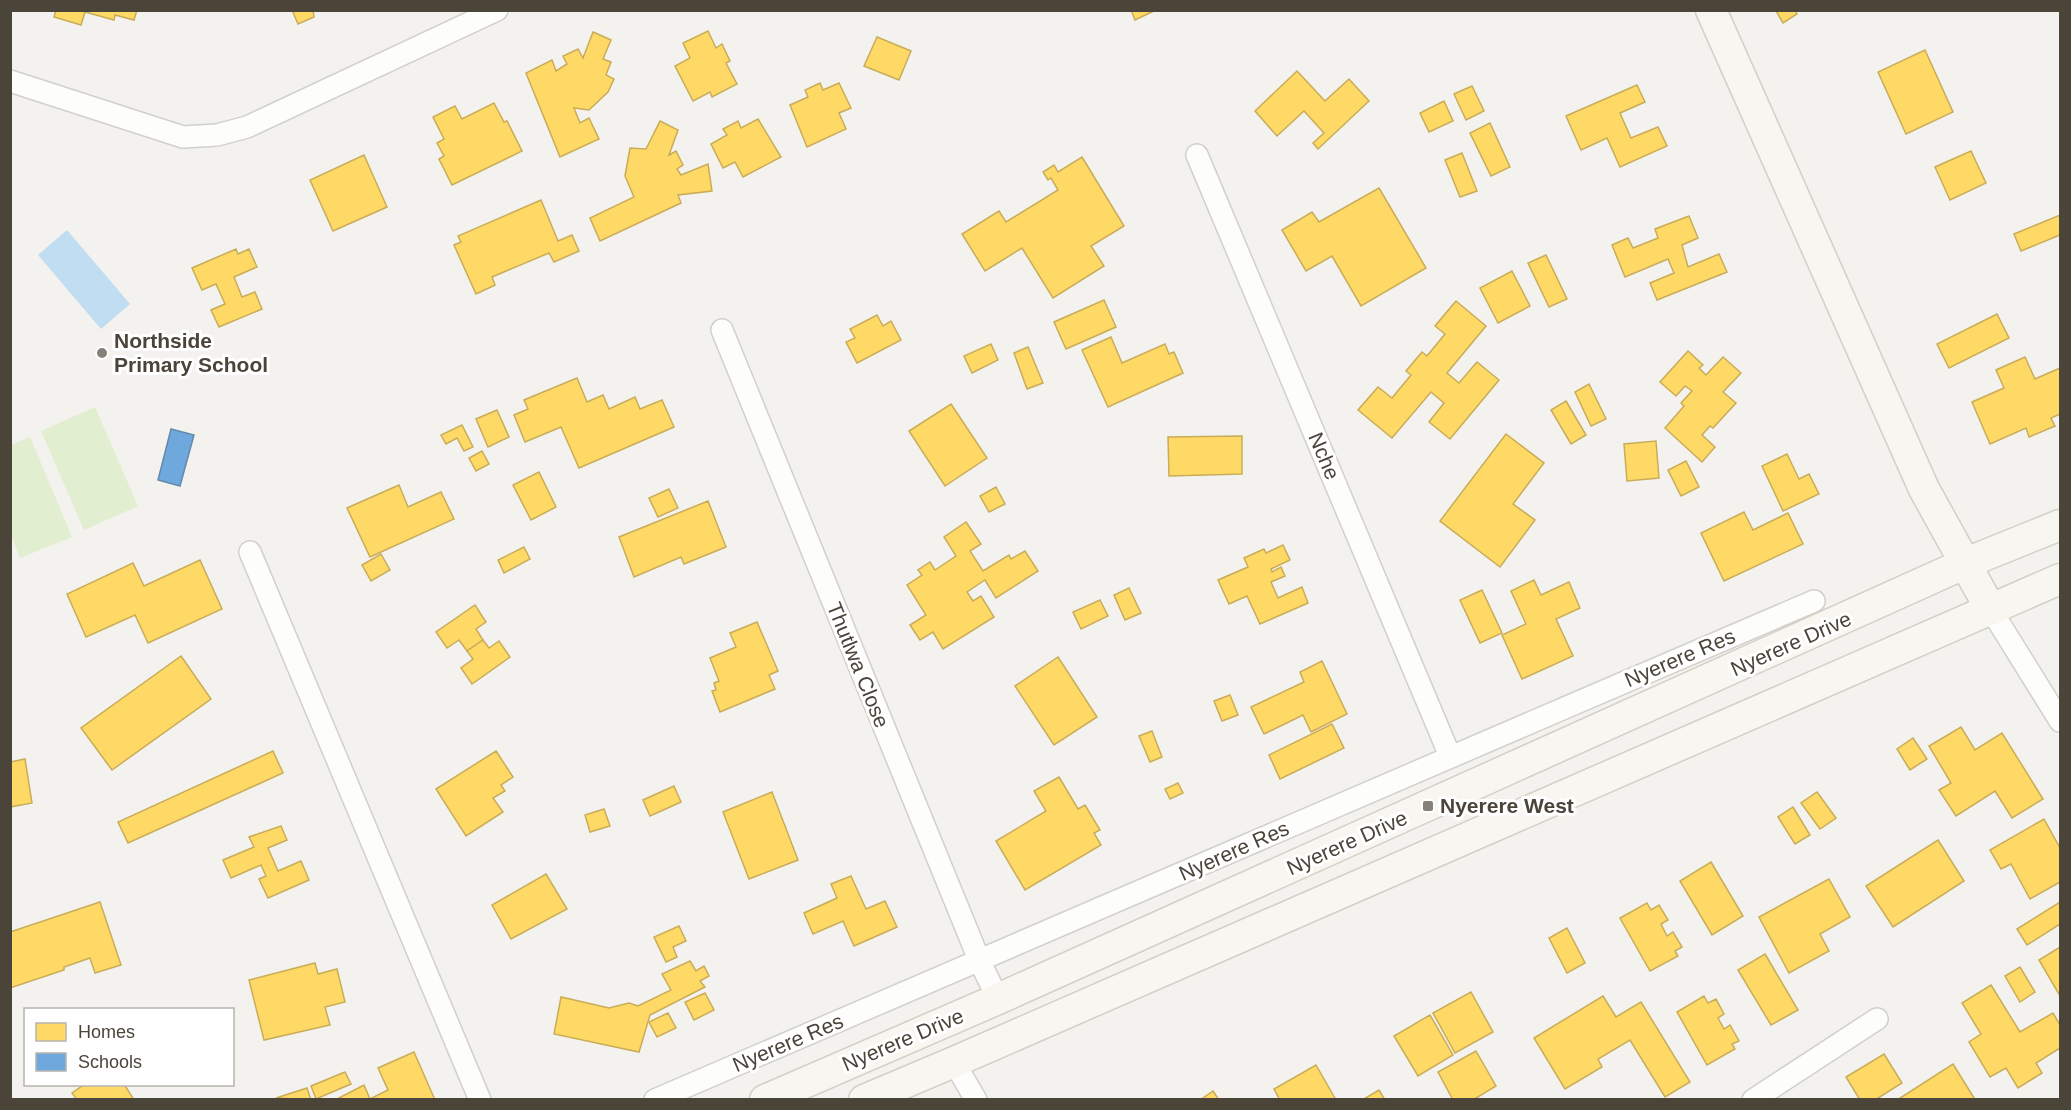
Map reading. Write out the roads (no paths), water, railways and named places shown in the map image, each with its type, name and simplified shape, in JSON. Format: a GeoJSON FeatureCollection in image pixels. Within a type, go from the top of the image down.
{"type":"FeatureCollection","features":[{"type":"Feature","properties":{"kind":"main road"},"geometry":{"type":"LineString","coordinates":[[1711,10],[1924,489],[1991,610]]}},
{"type":"Feature","properties":{"kind":"main road","name":"Nyerere Drive"},"geometry":{"type":"LineString","coordinates":[[765,1100],[999,999],[1966,563],[2061,525]]}},
{"type":"Feature","properties":{"kind":"main road","name":"Nyerere Drive"},"geometry":{"type":"LineString","coordinates":[[864,1100],[2061,579]]}},
{"type":"Feature","properties":{"kind":"street"},"geometry":{"type":"LineString","coordinates":[[10,81],[183,137],[217,135],[247,127],[497,10]]}},
{"type":"Feature","properties":{"kind":"street","name":"Nche"},"geometry":{"type":"LineString","coordinates":[[1197,155],[1450,756]]}},
{"type":"Feature","properties":{"kind":"street","name":"Thutlwa Close"},"geometry":{"type":"LineString","coordinates":[[722,330],[980,962],[999,999]]}},
{"type":"Feature","properties":{"kind":"street"},"geometry":{"type":"LineString","coordinates":[[250,552],[480,1100]]}},
{"type":"Feature","properties":{"kind":"street","name":"Nyerere Res"},"geometry":{"type":"LineString","coordinates":[[655,1100],[1814,601]]}},
{"type":"Feature","properties":{"kind":"street"},"geometry":{"type":"LineString","coordinates":[[1991,610],[2061,721]]}},
{"type":"Feature","properties":{"kind":"street"},"geometry":{"type":"LineString","coordinates":[[1753,1100],[1877,1019]]}},
{"type":"Feature","properties":{"kind":"street"},"geometry":{"type":"LineString","coordinates":[[954,1062],[976,1100]]}},
{"type":"Feature","properties":{"kind":"water"},"geometry":{"type":"Polygon","coordinates":[[[67,230],[130,304],[101,329],[38,255],[67,230]]]}},
{"type":"Feature","properties":{"kind":"place","name":"Northside Primary School"},"geometry":{"type":"Point","coordinates":[102,353]}},
{"type":"Feature","properties":{"kind":"place","name":"Nyerere West"},"geometry":{"type":"Point","coordinates":[1428,806]}}]}
